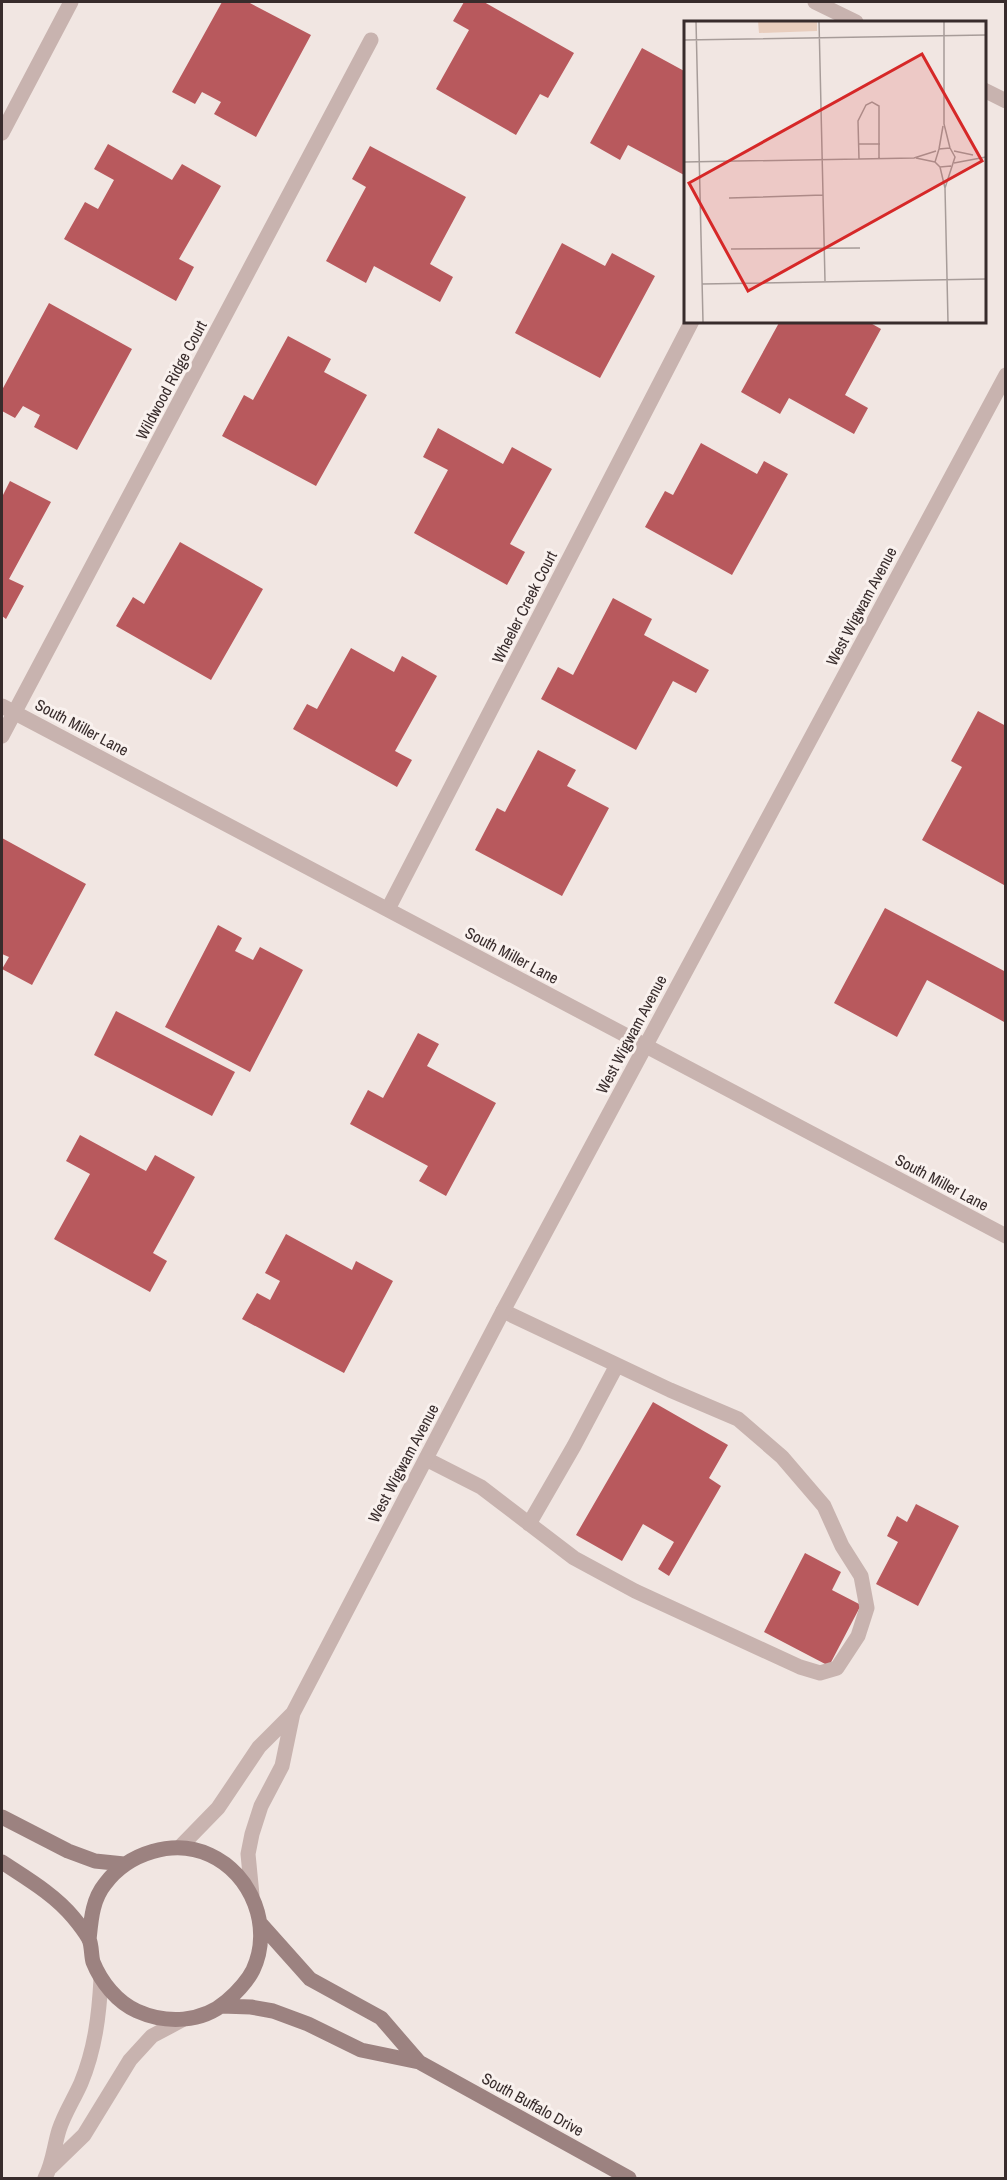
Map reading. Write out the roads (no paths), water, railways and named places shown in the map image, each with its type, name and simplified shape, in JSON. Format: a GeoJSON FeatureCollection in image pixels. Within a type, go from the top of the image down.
{"type":"FeatureCollection","features":[{"type":"Feature","properties":{"kind":"main road"},"geometry":{"type":"LineString","coordinates":[[2,1817],[68,1851],[95,1861],[124,1864]]}},
{"type":"Feature","properties":{"kind":"main road","name":"South Buffalo Drive"},"geometry":{"type":"LineString","coordinates":[[180,1847],[210,1854],[234,1871],[252,1895],[260,1923],[260,1947],[253,1970],[239,1990],[221,2006],[202,2016],[182,2020],[158,2019],[136,2011],[116,1997],[101,1979],[93,1960],[89,1940],[92,1911],[104,1885],[124,1864],[151,1851],[180,1847]]}},
{"type":"Feature","properties":{"kind":"main road","name":"South Buffalo Drive"},"geometry":{"type":"LineString","coordinates":[[2,1862],[59,1902],[74,1917],[89,1940]]}},
{"type":"Feature","properties":{"kind":"main road","name":"South Buffalo Drive"},"geometry":{"type":"LineString","coordinates":[[260,1923],[310,1978],[381,2018],[419,2062]]}},
{"type":"Feature","properties":{"kind":"main road","name":"South Buffalo Drive"},"geometry":{"type":"LineString","coordinates":[[221,2006],[251,2007],[273,2011],[308,2024],[361,2050],[419,2062],[629,2178]]}},
{"type":"Feature","properties":{"kind":"street"},"geometry":{"type":"LineString","coordinates":[[2,134],[71,2]]}},
{"type":"Feature","properties":{"kind":"street"},"geometry":{"type":"LineString","coordinates":[[815,2],[853,21]]}},
{"type":"Feature","properties":{"kind":"street","name":"Wildwood Ridge Court"},"geometry":{"type":"LineString","coordinates":[[2,736],[372,40]]}},
{"type":"Feature","properties":{"kind":"street"},"geometry":{"type":"LineString","coordinates":[[986,91],[1005,101]]}},
{"type":"Feature","properties":{"kind":"street","name":"Wheeler Creek Court"},"geometry":{"type":"LineString","coordinates":[[388,909],[691,322]]}},
{"type":"Feature","properties":{"kind":"street","name":"West Wigwam Avenue"},"geometry":{"type":"LineString","coordinates":[[252,1895],[248,1854],[252,1834],[261,1806],[282,1766],[293,1713],[503,1311],[1005,375]]}},
{"type":"Feature","properties":{"kind":"street","name":"South Miller Lane"},"geometry":{"type":"LineString","coordinates":[[2,705],[1005,1236]]}},
{"type":"Feature","properties":{"kind":"street"},"geometry":{"type":"LineString","coordinates":[[426,1459],[481,1487],[574,1558],[635,1591],[810,1670],[820,1673],[837,1668],[858,1636],[867,1608],[861,1576],[842,1545],[824,1506],[782,1457],[738,1419],[503,1311]]}},
{"type":"Feature","properties":{"kind":"street"},"geometry":{"type":"LineString","coordinates":[[529,1524],[617,1365]]}},
{"type":"Feature","properties":{"kind":"street","name":"West Wigwam Avenue"},"geometry":{"type":"LineString","coordinates":[[180,1847],[218,1808],[259,1747],[293,1713]]}},
{"type":"Feature","properties":{"kind":"street"},"geometry":{"type":"LineString","coordinates":[[48,2173],[59,2128],[80,2085],[93,2050],[99,2020],[101,1979]]}},
{"type":"Feature","properties":{"kind":"street"},"geometry":{"type":"LineString","coordinates":[[48,2173],[84,2135],[137,2052],[152,2036],[182,2020]]}}]}
